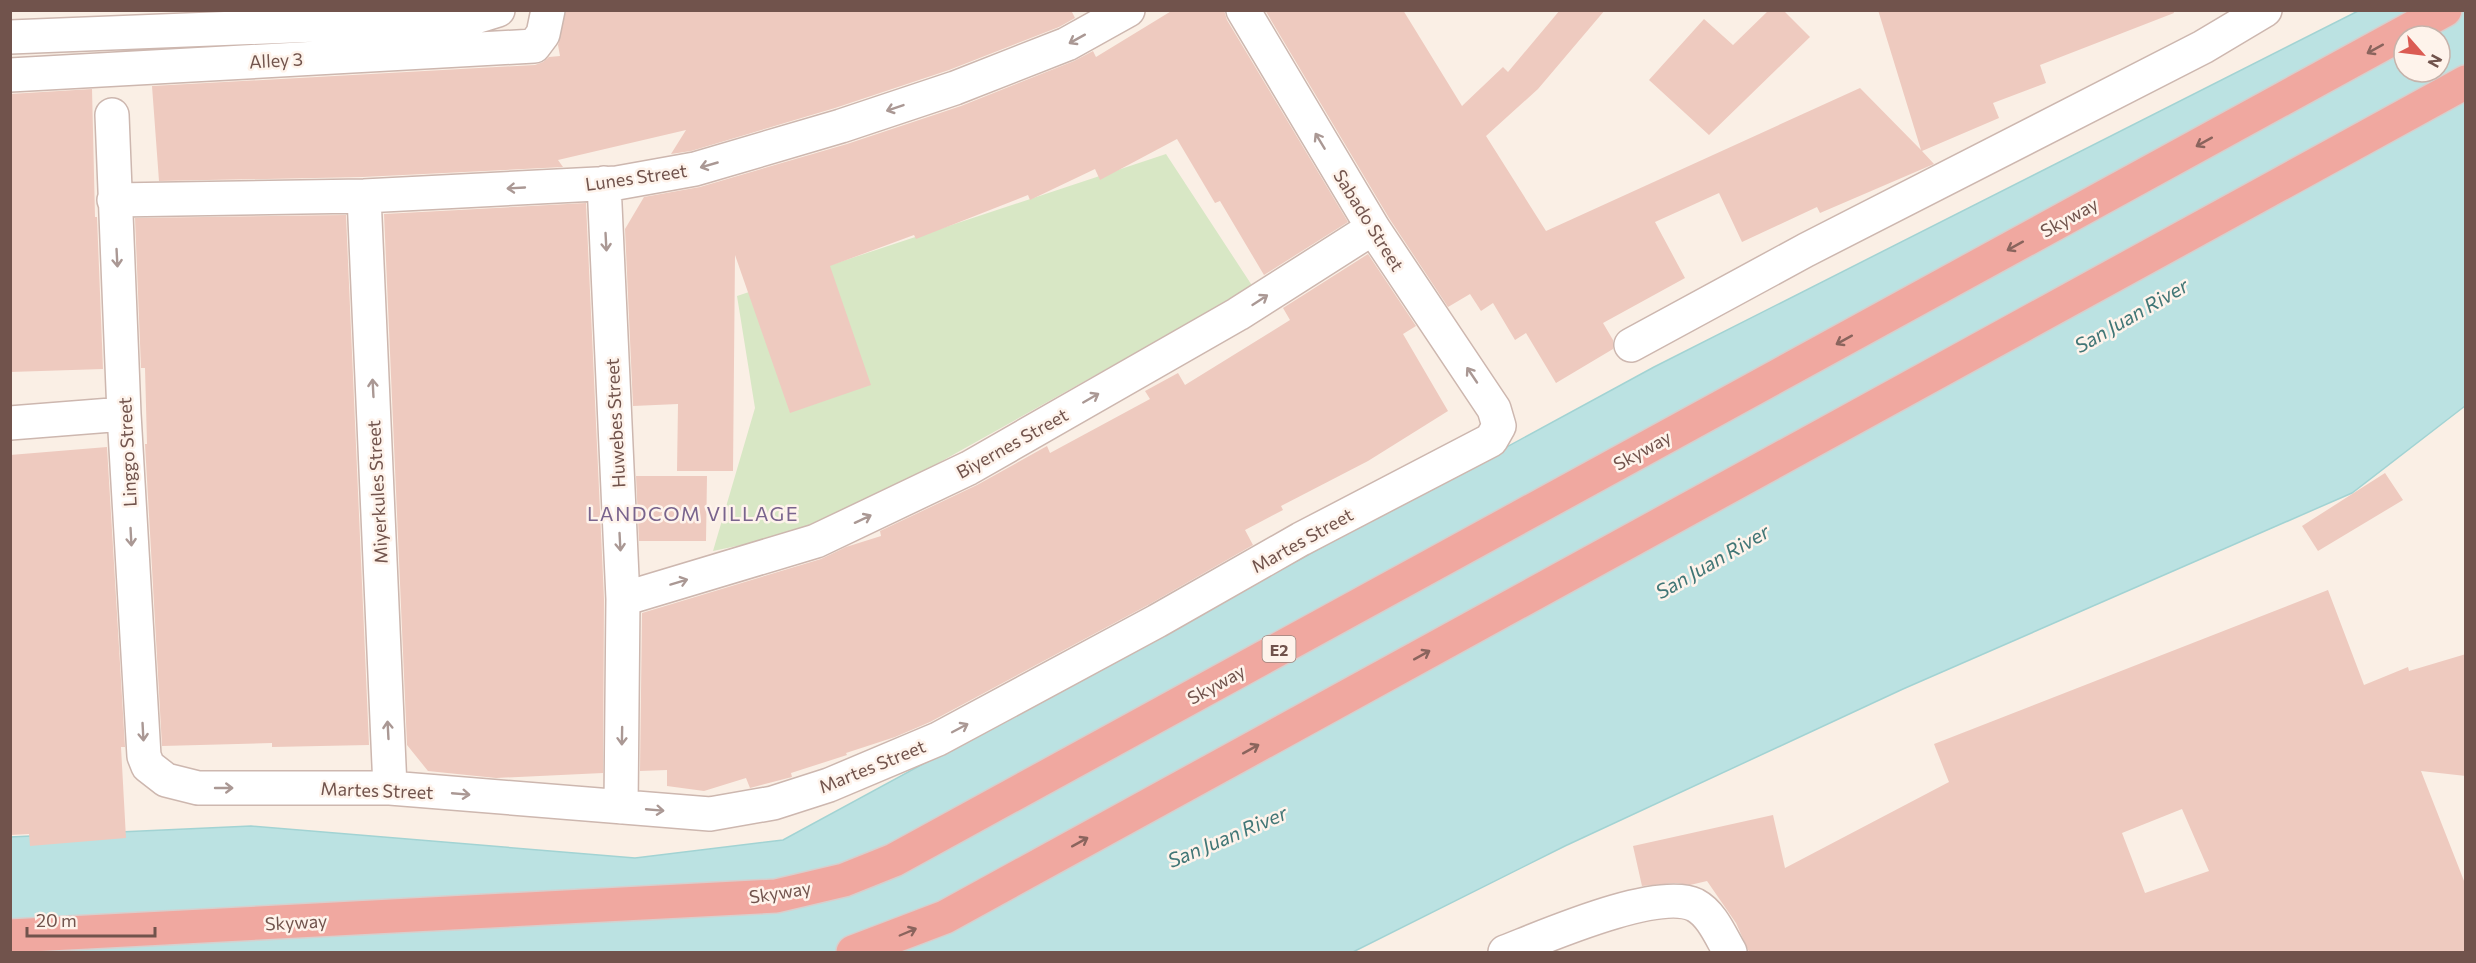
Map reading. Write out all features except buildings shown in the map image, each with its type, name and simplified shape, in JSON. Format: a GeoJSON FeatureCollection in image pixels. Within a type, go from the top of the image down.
{"type":"FeatureCollection","features":[{"type":"Feature","properties":{"kind":"highway","name":"Skyway"},"geometry":{"type":"LineString","coordinates":[[10,936],[776,896],[844,880],[905,854],[2445,10]]}},
{"type":"Feature","properties":{"kind":"highway"},"geometry":{"type":"LineString","coordinates":[[853,952],[945,917],[2466,82]]}},
{"type":"Feature","properties":{"kind":"street"},"geometry":{"type":"LineString","coordinates":[[10,37],[469,19],[498,10]]}},
{"type":"Feature","properties":{"kind":"street","name":"Alley 3"},"geometry":{"type":"LineString","coordinates":[[10,75],[534,46],[539,41],[548,10]]}},
{"type":"Feature","properties":{"kind":"street","name":"Lunes Street"},"geometry":{"type":"LineString","coordinates":[[114,200],[364,196],[604,183],[650,178],[695,169],[841,126],[955,88],[1067,44],[1128,10]]}},
{"type":"Feature","properties":{"kind":"street","name":"Sabado Street"},"geometry":{"type":"LineString","coordinates":[[1243,10],[1373,228],[1494,409],[1499,426]]}},
{"type":"Feature","properties":{"kind":"street"},"geometry":{"type":"LineString","coordinates":[[1631,345],[1806,250],[2203,47],[2265,10]]}},
{"type":"Feature","properties":{"kind":"street","name":"Linggo Street"},"geometry":{"type":"LineString","coordinates":[[112,115],[124,414],[144,756],[148,766],[166,780]]}},
{"type":"Feature","properties":{"kind":"street","name":"Huwebes Street"},"geometry":{"type":"LineString","coordinates":[[604,183],[623,599],[621,807]]}},
{"type":"Feature","properties":{"kind":"street","name":"Miyerkules Street"},"geometry":{"type":"LineString","coordinates":[[364,196],[390,788]]}},
{"type":"Feature","properties":{"kind":"street","name":"Biyernes Street"},"geometry":{"type":"LineString","coordinates":[[623,599],[816,541],[969,468],[1238,314],[1373,228]]}},
{"type":"Feature","properties":{"kind":"street"},"geometry":{"type":"LineString","coordinates":[[10,423],[124,414]]}},
{"type":"Feature","properties":{"kind":"street","name":"Martes Street"},"geometry":{"type":"LineString","coordinates":[[166,780],[198,788],[390,788],[710,814],[773,802],[829,785],[938,740],[1157,621],[1301,539],[1491,440],[1499,426]]}},
{"type":"Feature","properties":{"kind":"street"},"geometry":{"type":"LineString","coordinates":[[1505,952],[1599,915],[1674,900],[1694,905],[1707,914],[1730,952]]}},
{"type":"Feature","properties":{"kind":"green space"},"geometry":{"type":"Polygon","coordinates":[[[1166,154],[1253,287],[822,528],[713,551],[755,408],[737,296],[1166,154]]]}},
{"type":"Feature","properties":{"kind":"water","name":"San Juan River"},"geometry":{"type":"Polygon","coordinates":[[[2358,11],[2465,11],[2465,406],[2352,493],[1903,689],[1565,846],[1353,952],[11,952],[10,837],[251,826],[635,858],[783,840],[1654,367],[2358,11]]]}},
{"type":"Feature","properties":{"kind":"district","name":"LANDCOM VILLAGE"},"geometry":{"type":"Point","coordinates":[693,513]}}]}
